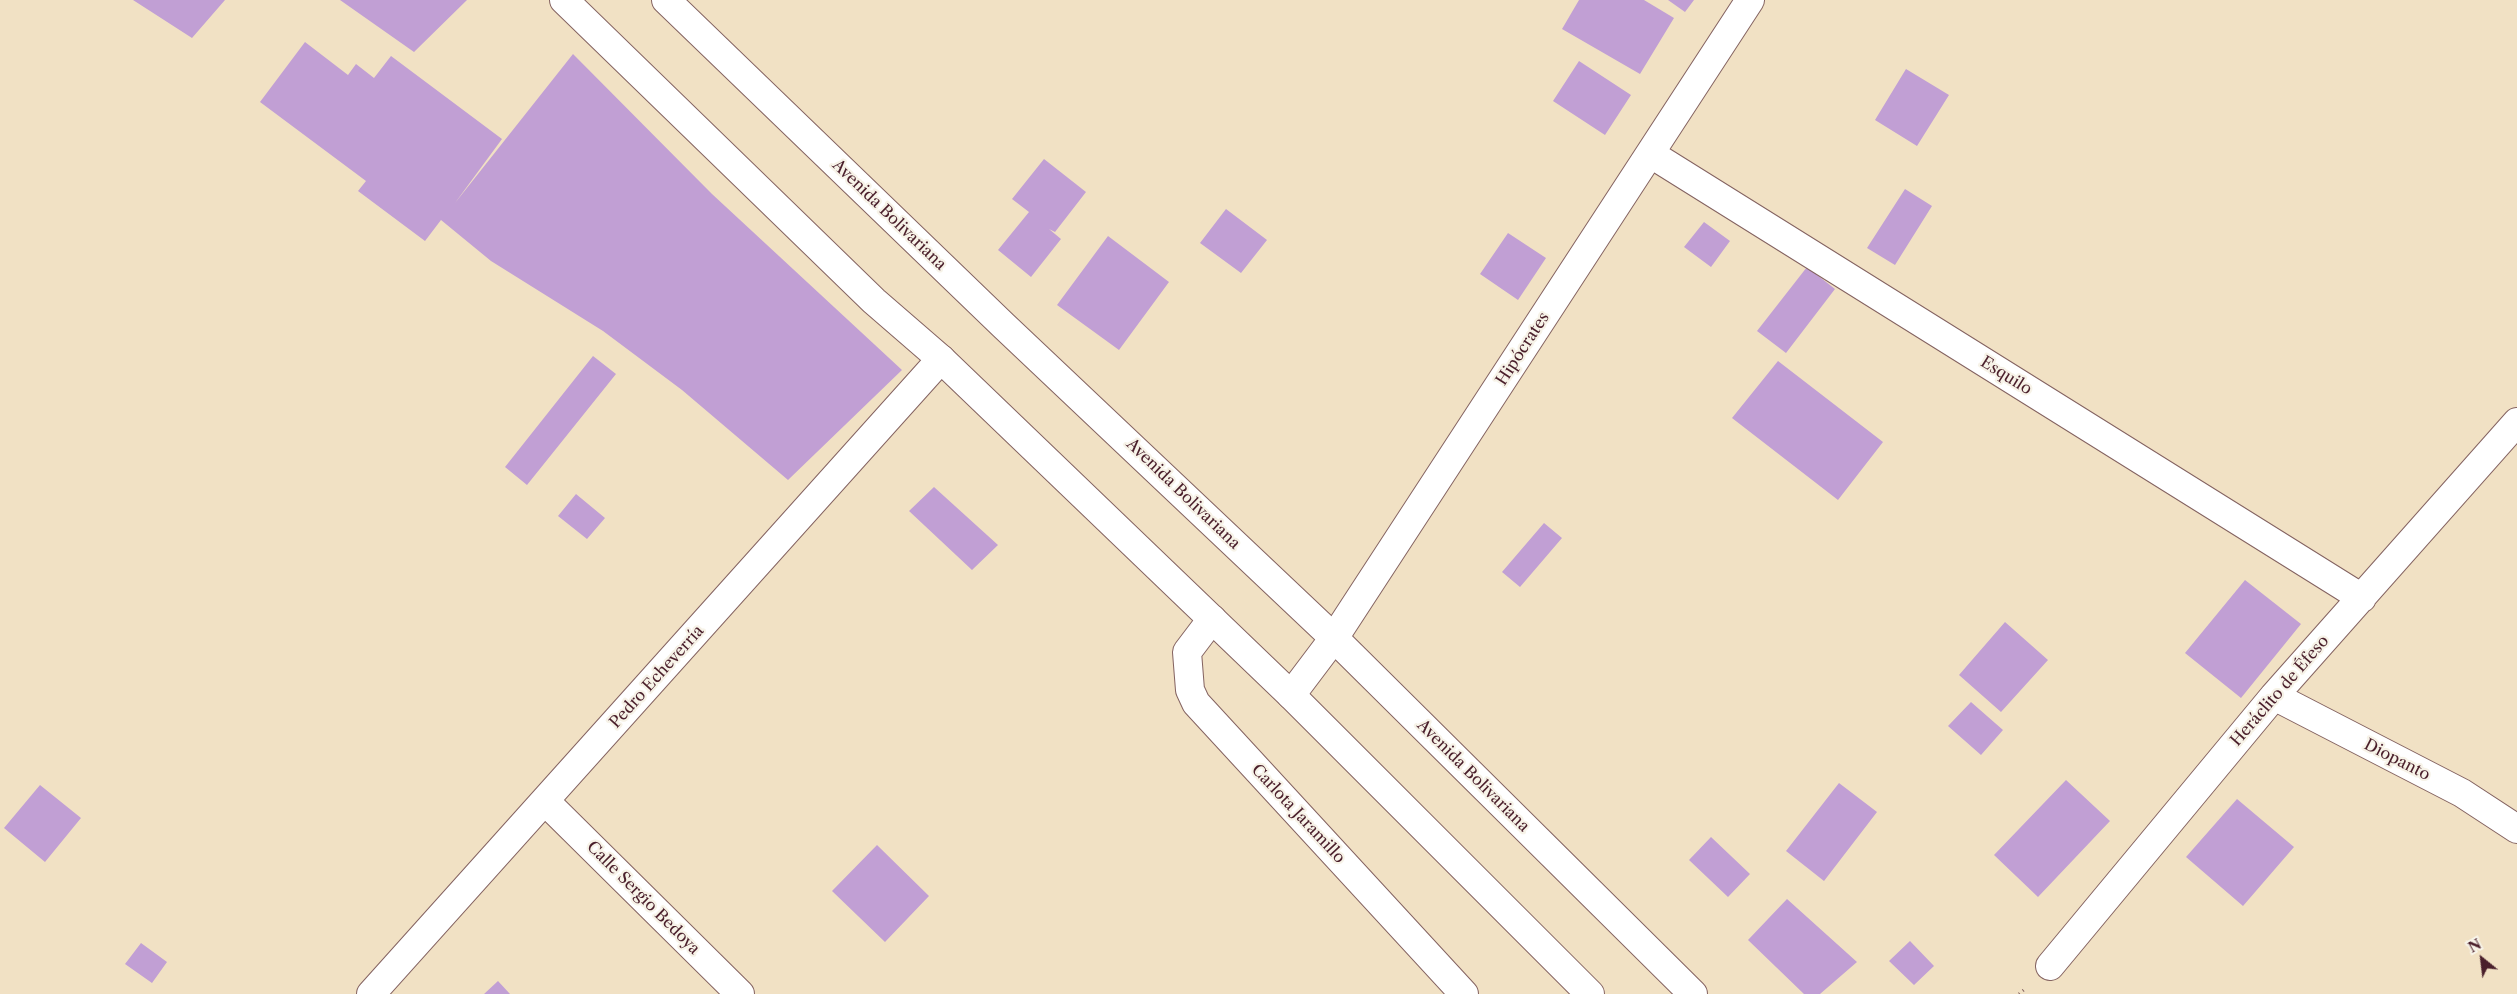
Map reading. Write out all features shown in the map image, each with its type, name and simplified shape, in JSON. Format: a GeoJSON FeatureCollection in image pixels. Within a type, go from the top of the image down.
{"type":"FeatureCollection","features":[{"type":"Feature","properties":{"kind":"main road"},"geometry":{"type":"LineString","coordinates":[[564,0],[874,301],[942,359],[1291,695],[1590,994]]}},
{"type":"Feature","properties":{"kind":"main road","name":"Avenida Bolivariana"},"geometry":{"type":"LineString","coordinates":[[666,0],[1003,324],[1334,638],[1694,994]]}},
{"type":"Feature","properties":{"kind":"main road","name":"Hipócrates"},"geometry":{"type":"LineString","coordinates":[[1291,695],[1334,638],[1750,0]]}},
{"type":"Feature","properties":{"kind":"main road","name":"Esquilo"},"geometry":{"type":"LineString","coordinates":[[1651,154],[2362,598]]}},
{"type":"Feature","properties":{"kind":"main road","name":"Pedro Echeverría"},"geometry":{"type":"LineString","coordinates":[[371,994],[942,359]]}},
{"type":"Feature","properties":{"kind":"main road","name":"Heráclito de Éfeso"},"geometry":{"type":"LineString","coordinates":[[2050,966],[2274,696],[2517,422]]}},
{"type":"Feature","properties":{"kind":"main road","name":"Carlota Jaramillo"},"geometry":{"type":"LineString","coordinates":[[1212,619],[1187,652],[1190,690],[1196,703],[1464,994]]}},
{"type":"Feature","properties":{"kind":"main road","name":"Diopanto"},"geometry":{"type":"LineString","coordinates":[[2274,696],[2462,793],[2517,829]]}},
{"type":"Feature","properties":{"kind":"main road","name":"Calle Sergio Bedoya"},"geometry":{"type":"LineString","coordinates":[[545,801],[740,994]]}},
{"type":"Feature","properties":{"kind":"building"},"geometry":{"type":"Polygon","coordinates":[[[133,0],[225,0],[192,38],[133,0]]]}},
{"type":"Feature","properties":{"kind":"building"},"geometry":{"type":"Polygon","coordinates":[[[340,0],[467,0],[414,52],[340,0]]]}},
{"type":"Feature","properties":{"kind":"building"},"geometry":{"type":"Polygon","coordinates":[[[1579,0],[1644,0],[1674,18],[1640,74],[1562,29],[1579,0]]]}},
{"type":"Feature","properties":{"kind":"building"},"geometry":{"type":"Polygon","coordinates":[[[1668,0],[1694,0],[1685,12],[1668,0]]]}},
{"type":"Feature","properties":{"kind":"building"},"geometry":{"type":"Polygon","coordinates":[[[305,42],[348,75],[356,64],[374,78],[391,56],[502,139],[455,203],[573,54],[712,194],[902,370],[788,480],[682,390],[603,331],[491,261],[441,220],[425,241],[358,191],[366,181],[260,102],[305,42]]]}},
{"type":"Feature","properties":{"kind":"building"},"geometry":{"type":"Polygon","coordinates":[[[1579,61],[1631,95],[1605,135],[1553,101],[1579,61]]]}},
{"type":"Feature","properties":{"kind":"building"},"geometry":{"type":"Polygon","coordinates":[[[1906,69],[1949,95],[1917,146],[1875,120],[1906,69]]]}},
{"type":"Feature","properties":{"kind":"building"},"geometry":{"type":"Polygon","coordinates":[[[1044,159],[1086,192],[1055,232],[1049,229],[1061,239],[1031,277],[998,250],[1029,212],[1012,199],[1044,159]]]}},
{"type":"Feature","properties":{"kind":"building"},"geometry":{"type":"Polygon","coordinates":[[[1905,189],[1932,206],[1895,265],[1867,248],[1905,189]]]}},
{"type":"Feature","properties":{"kind":"building"},"geometry":{"type":"Polygon","coordinates":[[[1226,209],[1267,240],[1241,273],[1200,243],[1226,209]]]}},
{"type":"Feature","properties":{"kind":"building"},"geometry":{"type":"Polygon","coordinates":[[[1704,222],[1730,241],[1711,267],[1684,247],[1704,222]]]}},
{"type":"Feature","properties":{"kind":"building"},"geometry":{"type":"Polygon","coordinates":[[[1508,233],[1546,258],[1518,300],[1480,274],[1508,233]]]}},
{"type":"Feature","properties":{"kind":"building"},"geometry":{"type":"Polygon","coordinates":[[[1108,236],[1169,282],[1119,350],[1057,305],[1108,236]]]}},
{"type":"Feature","properties":{"kind":"building"},"geometry":{"type":"Polygon","coordinates":[[[1807,267],[1835,289],[1786,353],[1757,331],[1807,267]]]}},
{"type":"Feature","properties":{"kind":"building"},"geometry":{"type":"Polygon","coordinates":[[[593,356],[616,374],[527,485],[505,467],[593,356]]]}},
{"type":"Feature","properties":{"kind":"building"},"geometry":{"type":"Polygon","coordinates":[[[1778,361],[1883,442],[1838,500],[1732,418],[1778,361]]]}},
{"type":"Feature","properties":{"kind":"building"},"geometry":{"type":"Polygon","coordinates":[[[934,487],[998,545],[972,570],[909,511],[934,487]]]}},
{"type":"Feature","properties":{"kind":"building"},"geometry":{"type":"Polygon","coordinates":[[[576,494],[605,518],[587,539],[558,516],[576,494]]]}},
{"type":"Feature","properties":{"kind":"building"},"geometry":{"type":"Polygon","coordinates":[[[1544,523],[1562,538],[1520,587],[1502,572],[1544,523]]]}},
{"type":"Feature","properties":{"kind":"building"},"geometry":{"type":"Polygon","coordinates":[[[2245,580],[2301,624],[2241,698],[2185,653],[2245,580]]]}},
{"type":"Feature","properties":{"kind":"building"},"geometry":{"type":"Polygon","coordinates":[[[2005,622],[2048,660],[2001,712],[1959,675],[2005,622]]]}},
{"type":"Feature","properties":{"kind":"building"},"geometry":{"type":"Polygon","coordinates":[[[1971,702],[2003,730],[1981,755],[1948,726],[1971,702]]]}},
{"type":"Feature","properties":{"kind":"building"},"geometry":{"type":"Polygon","coordinates":[[[2066,780],[2110,821],[2038,897],[1994,855],[2066,780]]]}},
{"type":"Feature","properties":{"kind":"building"},"geometry":{"type":"Polygon","coordinates":[[[1839,783],[1877,812],[1824,881],[1786,851],[1839,783]]]}},
{"type":"Feature","properties":{"kind":"building"},"geometry":{"type":"Polygon","coordinates":[[[40,785],[81,818],[45,862],[4,828],[40,785]]]}},
{"type":"Feature","properties":{"kind":"building"},"geometry":{"type":"Polygon","coordinates":[[[2237,799],[2294,847],[2243,906],[2186,857],[2237,799]]]}},
{"type":"Feature","properties":{"kind":"building"},"geometry":{"type":"Polygon","coordinates":[[[1711,837],[1750,874],[1728,897],[1689,860],[1711,837]]]}},
{"type":"Feature","properties":{"kind":"building"},"geometry":{"type":"Polygon","coordinates":[[[877,845],[929,896],[885,942],[832,891],[877,845]]]}},
{"type":"Feature","properties":{"kind":"building"},"geometry":{"type":"Polygon","coordinates":[[[1787,899],[1857,962],[1820,994],[1804,994],[1748,940],[1787,899]]]}},
{"type":"Feature","properties":{"kind":"building"},"geometry":{"type":"Polygon","coordinates":[[[1910,941],[1934,966],[1914,985],[1889,961],[1910,941]]]}},
{"type":"Feature","properties":{"kind":"building"},"geometry":{"type":"Polygon","coordinates":[[[141,943],[167,962],[152,983],[125,964],[141,943]]]}},
{"type":"Feature","properties":{"kind":"building"},"geometry":{"type":"Polygon","coordinates":[[[498,981],[510,994],[484,994],[498,981]]]}}]}
